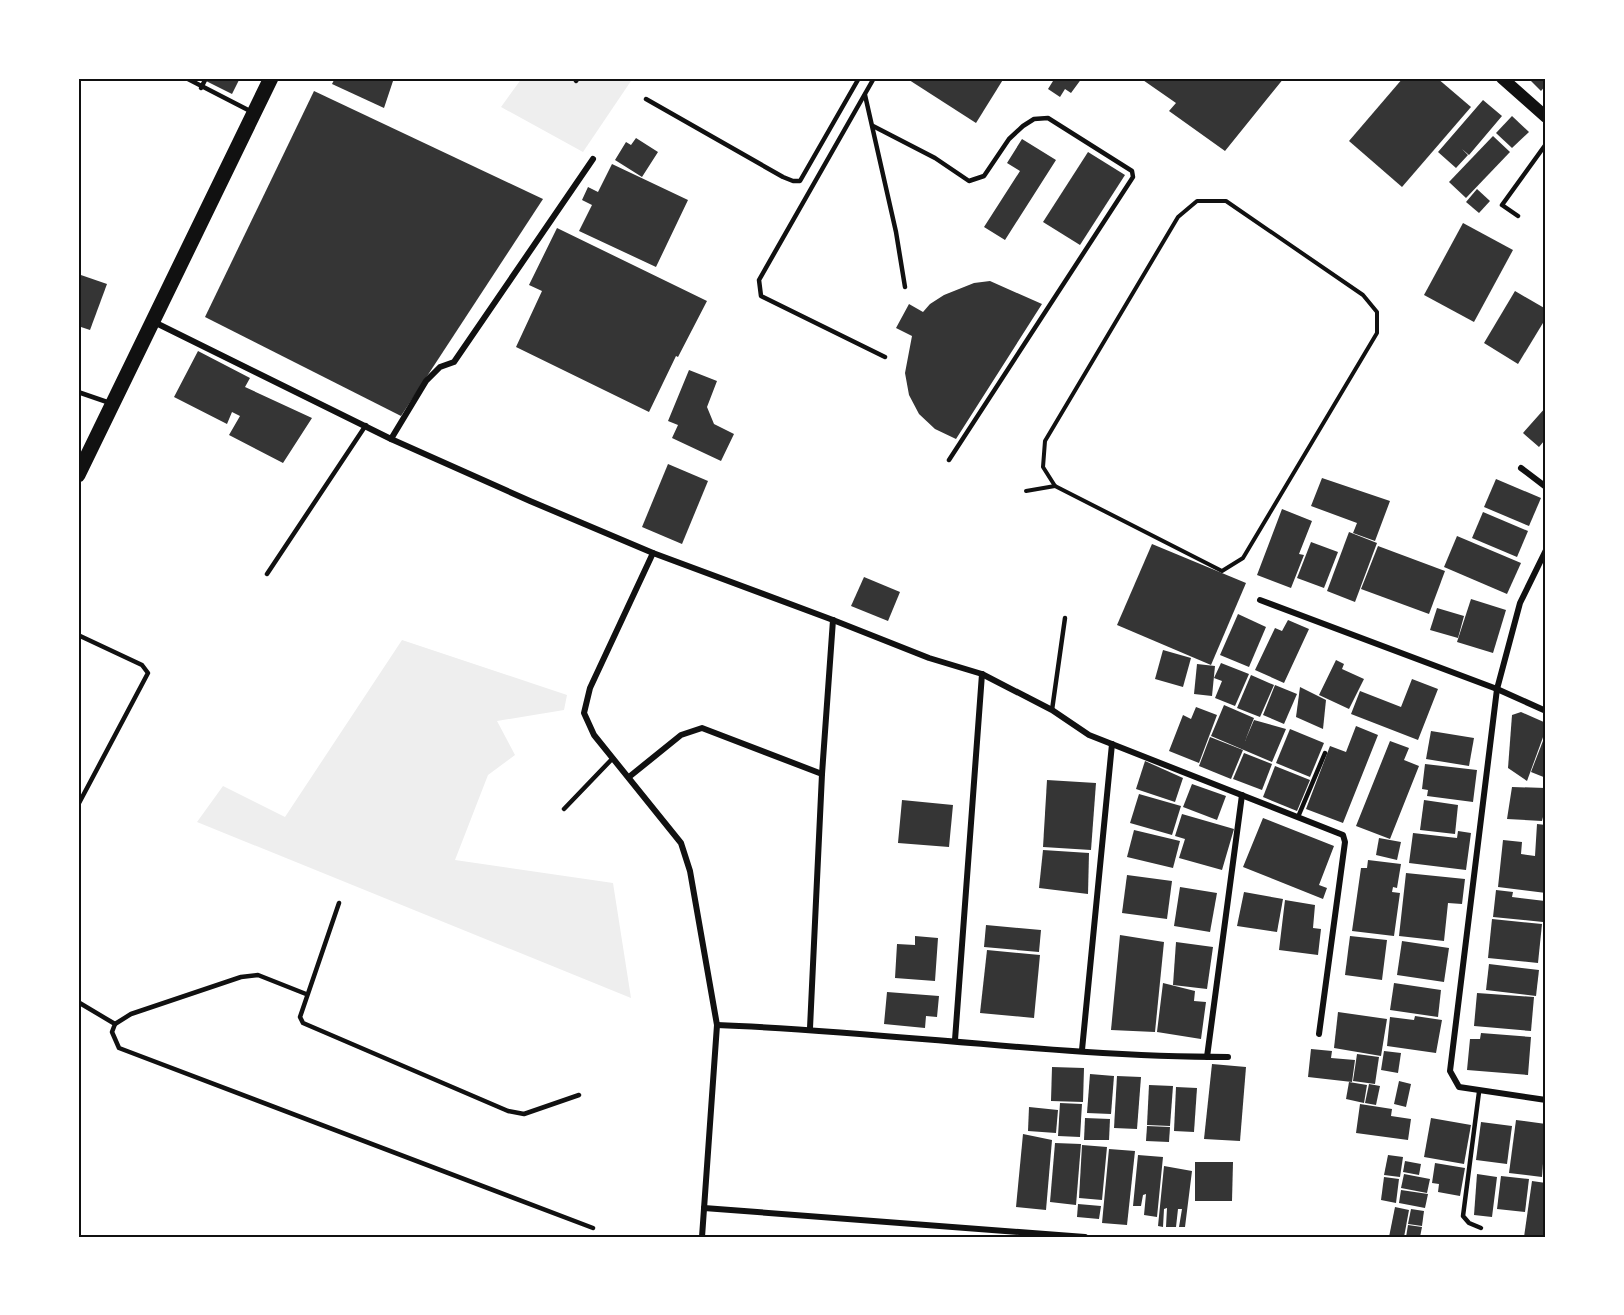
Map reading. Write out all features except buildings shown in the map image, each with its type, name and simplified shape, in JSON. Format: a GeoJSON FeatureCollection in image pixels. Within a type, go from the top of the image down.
{"type":"FeatureCollection","features":[{"type":"Feature","properties":{"kind":"main road"},"geometry":{"type":"LineString","coordinates":[[78,475],[271,78]]}},
{"type":"Feature","properties":{"kind":"main road"},"geometry":{"type":"LineString","coordinates":[[1502,78],[1546,117]]}},
{"type":"Feature","properties":{"kind":"street"},"geometry":{"type":"LineString","coordinates":[[391,439],[426,381],[440,367],[454,362],[593,159]]}},
{"type":"Feature","properties":{"kind":"street"},"geometry":{"type":"LineString","coordinates":[[152,321],[391,439],[653,553],[929,658],[982,674],[1052,710],[1089,735],[1342,835],[1345,842],[1319,1034]]}},
{"type":"Feature","properties":{"kind":"street"},"geometry":{"type":"LineString","coordinates":[[1521,468],[1546,487]]}},
{"type":"Feature","properties":{"kind":"street"},"geometry":{"type":"LineString","coordinates":[[1546,550],[1520,603],[1497,689],[1450,1071],[1460,1087],[1479,1092],[1546,1100]]}},
{"type":"Feature","properties":{"kind":"street"},"geometry":{"type":"LineString","coordinates":[[653,553],[590,688],[584,713],[594,735],[681,843],[690,871],[717,1025],[702,1237]]}},
{"type":"Feature","properties":{"kind":"street"},"geometry":{"type":"LineString","coordinates":[[1260,600],[1497,689],[1546,711]]}},
{"type":"Feature","properties":{"kind":"street"},"geometry":{"type":"LineString","coordinates":[[810,1028],[822,774],[833,620]]}},
{"type":"Feature","properties":{"kind":"street"},"geometry":{"type":"LineString","coordinates":[[955,1040],[982,674]]}},
{"type":"Feature","properties":{"kind":"street"},"geometry":{"type":"LineString","coordinates":[[629,777],[681,735],[702,728],[822,774]]}},
{"type":"Feature","properties":{"kind":"street"},"geometry":{"type":"LineString","coordinates":[[1082,1050],[1112,744]]}},
{"type":"Feature","properties":{"kind":"street"},"geometry":{"type":"LineString","coordinates":[[1207,1057],[1242,795]]}},
{"type":"Feature","properties":{"kind":"street"},"geometry":{"type":"LineString","coordinates":[[717,1025],[810,1028],[1082,1050],[1207,1057],[1228,1056]]}},
{"type":"Feature","properties":{"kind":"street"},"geometry":{"type":"LineString","coordinates":[[704,1208],[1084,1237]]}},
{"type":"Feature","properties":{"kind":"lane"},"geometry":{"type":"LineString","coordinates":[[186,78],[254,113]]}},
{"type":"Feature","properties":{"kind":"lane"},"geometry":{"type":"LineString","coordinates":[[201,87],[206,78]]}},
{"type":"Feature","properties":{"kind":"lane"},"geometry":{"type":"LineString","coordinates":[[646,99],[783,177],[800,181],[859,78]]}},
{"type":"Feature","properties":{"kind":"lane"},"geometry":{"type":"LineString","coordinates":[[874,78],[759,280],[761,296],[885,357]]}},
{"type":"Feature","properties":{"kind":"lane"},"geometry":{"type":"LineString","coordinates":[[865,94],[905,287]]}},
{"type":"Feature","properties":{"kind":"lane"},"geometry":{"type":"LineString","coordinates":[[873,126],[935,158],[969,181],[984,176],[1009,139],[1023,126],[1034,119],[1048,118],[1132,171],[1133,177],[949,460]]}},
{"type":"Feature","properties":{"kind":"lane"},"geometry":{"type":"LineString","coordinates":[[1518,216],[1502,205],[1546,144]]}},
{"type":"Feature","properties":{"kind":"lane"},"geometry":{"type":"LineString","coordinates":[[78,392],[113,404]]}},
{"type":"Feature","properties":{"kind":"lane"},"geometry":{"type":"LineString","coordinates":[[267,574],[366,425]]}},
{"type":"Feature","properties":{"kind":"lane"},"geometry":{"type":"LineString","coordinates":[[1052,710],[1065,618]]}},
{"type":"Feature","properties":{"kind":"lane"},"geometry":{"type":"LineString","coordinates":[[78,635],[142,665],[148,673],[78,805]]}},
{"type":"Feature","properties":{"kind":"lane"},"geometry":{"type":"LineString","coordinates":[[1298,817],[1325,753]]}},
{"type":"Feature","properties":{"kind":"lane"},"geometry":{"type":"LineString","coordinates":[[564,808],[612,759]]}},
{"type":"Feature","properties":{"kind":"lane"},"geometry":{"type":"LineString","coordinates":[[339,903],[306,994],[300,1017],[303,1023],[508,1111],[524,1114],[579,1095]]}},
{"type":"Feature","properties":{"kind":"lane"},"geometry":{"type":"LineString","coordinates":[[306,994],[258,975],[241,977],[131,1014],[115,1024],[112,1032],[119,1048],[593,1228]]}},
{"type":"Feature","properties":{"kind":"lane"},"geometry":{"type":"LineString","coordinates":[[78,1002],[115,1024]]}},
{"type":"Feature","properties":{"kind":"lane"},"geometry":{"type":"LineString","coordinates":[[1479,1092],[1463,1216],[1469,1223],[1480,1228]]}},
{"type":"Feature","properties":{"kind":"path"},"geometry":{"type":"LineString","coordinates":[[1026,490],[1056,486],[1222,571],[1230,568],[1243,558],[1377,333],[1377,312],[1363,295],[1226,201],[1197,201],[1178,217],[1045,441],[1042,466],[1056,486]]}},
{"type":"Feature","properties":{"kind":"shaded area"},"geometry":{"type":"Polygon","coordinates":[[[522,78],[633,78],[583,152],[501,107],[522,78]]]}},
{"type":"Feature","properties":{"kind":"shaded area"},"geometry":{"type":"Polygon","coordinates":[[[402,640],[567,695],[564,710],[497,721],[515,755],[488,775],[455,860],[613,883],[631,998],[197,822],[223,786],[285,817],[402,640]]]}}]}
